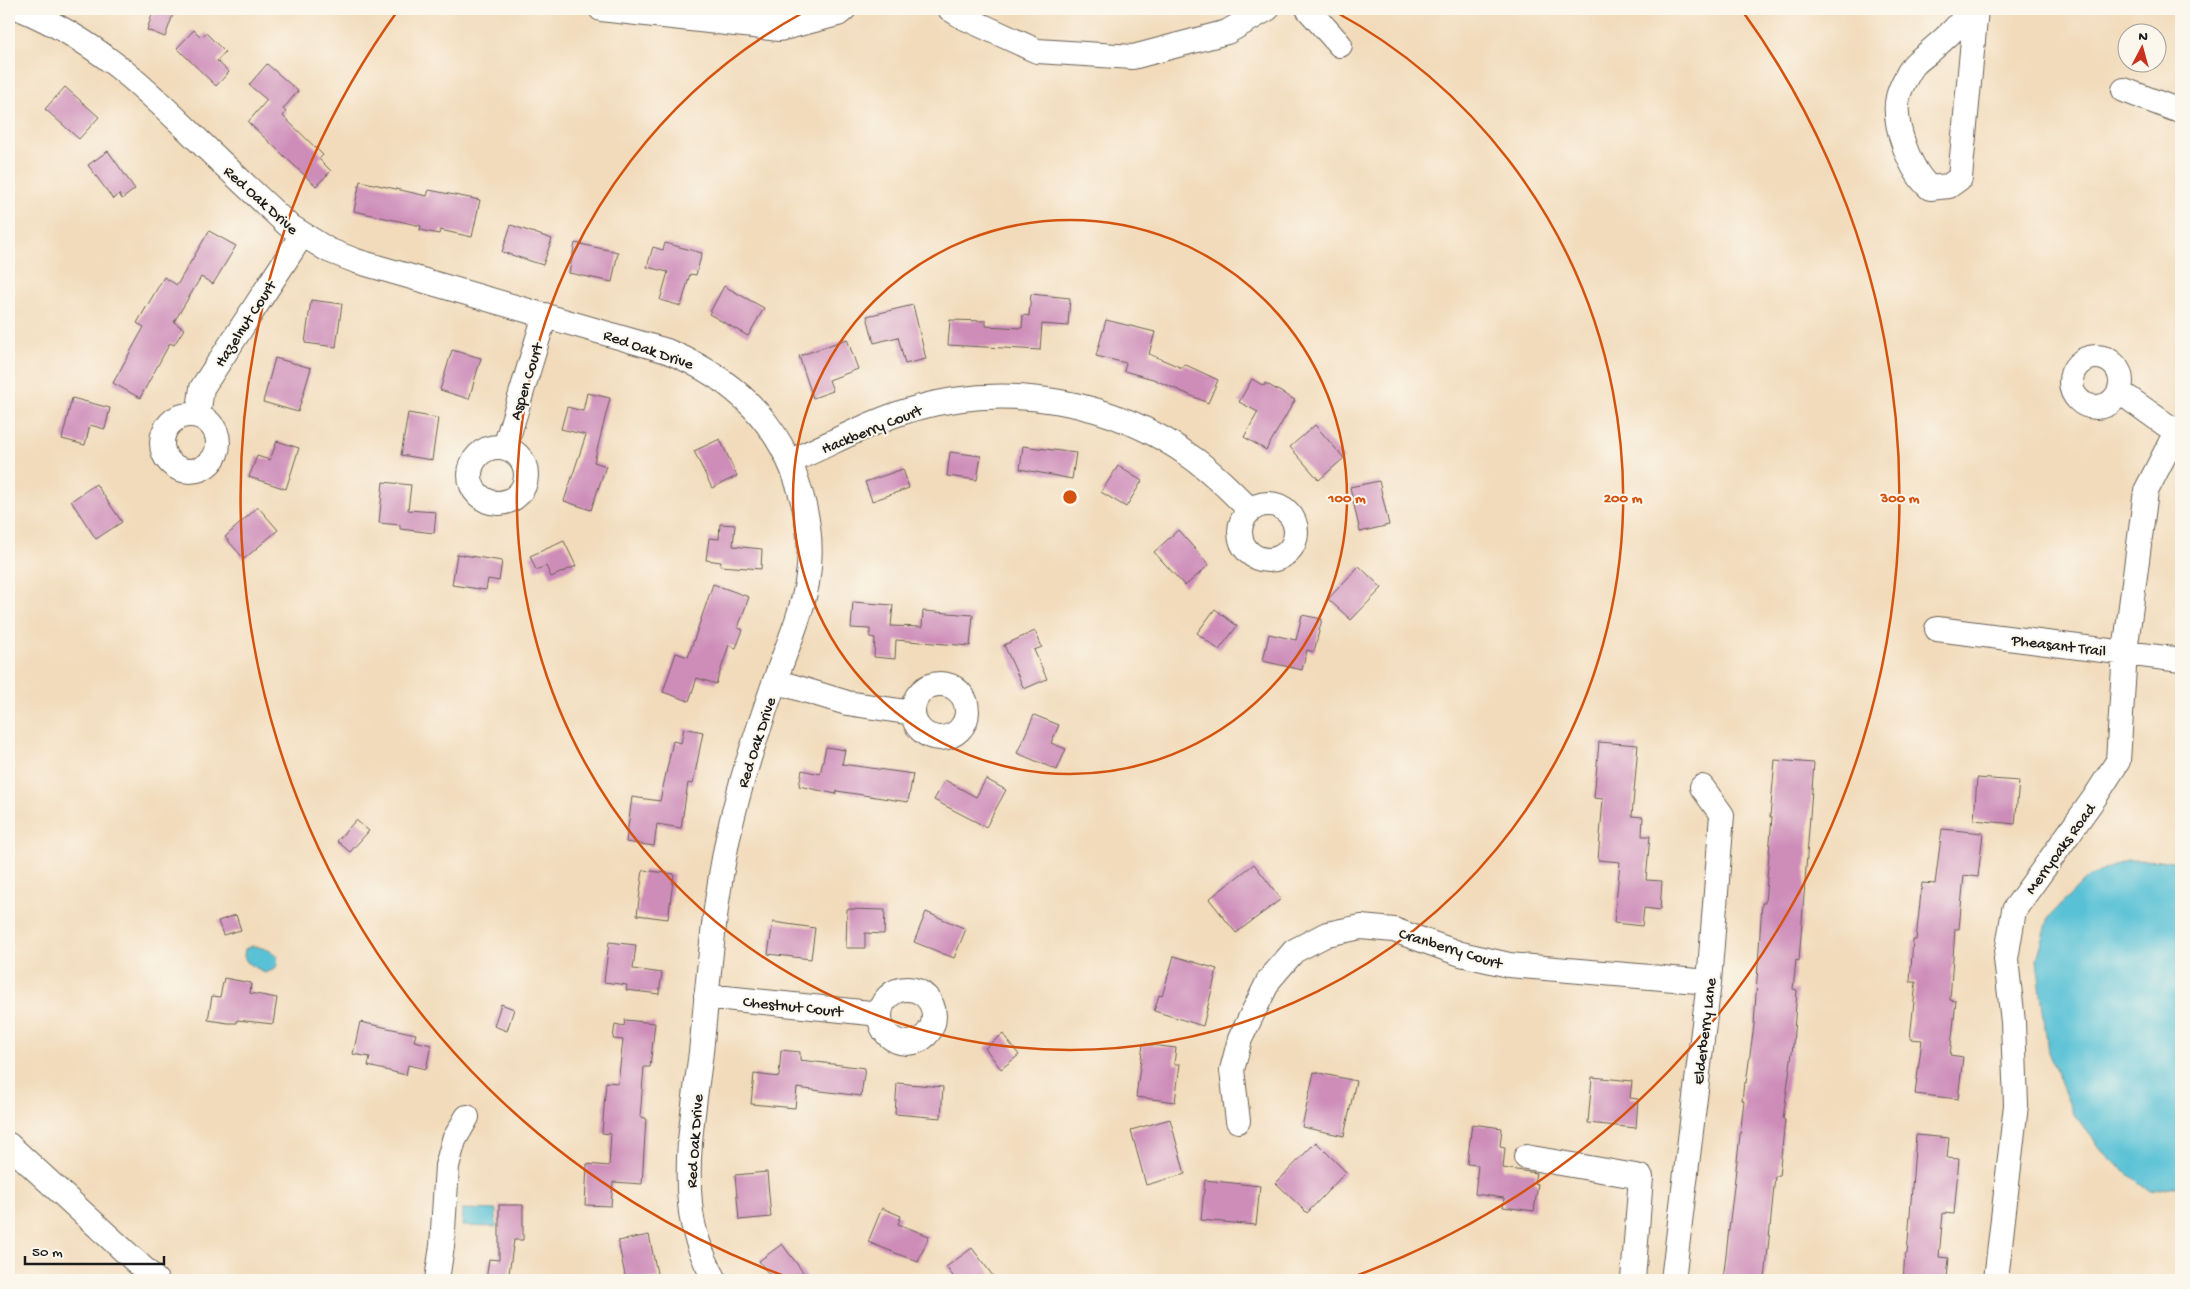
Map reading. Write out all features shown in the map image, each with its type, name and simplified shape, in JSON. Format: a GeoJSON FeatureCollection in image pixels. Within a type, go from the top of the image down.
{"type":"FeatureCollection","features":[{"type":"Feature","properties":{"kind":"street","name":"Red Oak Drive"},"geometry":{"type":"LineString","coordinates":[[21,9],[74,34],[123,69],[288,225],[302,235],[328,250],[356,261],[667,351],[703,367],[734,389],[752,405],[778,439],[791,462],[807,515],[810,558],[802,603],[748,758],[729,830],[714,920],[690,1152],[689,1189],[696,1234],[715,1280]]}},
{"type":"Feature","properties":{"kind":"street"},"geometry":{"type":"LineString","coordinates":[[601,9],[780,29],[838,14],[844,9]]}},
{"type":"Feature","properties":{"kind":"street"},"geometry":{"type":"LineString","coordinates":[[950,9],[963,17],[1038,51],[1133,57],[1227,32],[1267,9]]}},
{"type":"Feature","properties":{"kind":"street"},"geometry":{"type":"LineString","coordinates":[[1308,9],[1340,45]]}},
{"type":"Feature","properties":{"kind":"street"},"geometry":{"type":"LineString","coordinates":[[1970,9],[1947,36],[1913,66],[1898,96],[1897,109],[1901,136],[1909,161],[1919,179],[1930,188],[1949,186],[1960,178],[1976,9]]}},
{"type":"Feature","properties":{"kind":"street"},"geometry":{"type":"LineString","coordinates":[[2124,90],[2174,109],[2181,109]]}},
{"type":"Feature","properties":{"kind":"street","name":"Hazelnut Court"},"geometry":{"type":"LineString","coordinates":[[198,416],[202,388],[302,235]]}},
{"type":"Feature","properties":{"kind":"street","name":"Aspen Court"},"geometry":{"type":"LineString","coordinates":[[505,448],[545,315]]}},
{"type":"Feature","properties":{"kind":"street"},"geometry":{"type":"LineString","coordinates":[[2120,392],[2179,430]]}},
{"type":"Feature","properties":{"kind":"street","name":"Hackberry Court"},"geometry":{"type":"LineString","coordinates":[[791,462],[884,420],[932,404],[1005,396],[1045,399],[1083,406],[1112,415],[1161,437],[1214,474],[1250,510]]}},
{"type":"Feature","properties":{"kind":"street","name":"Merryoaks Road"},"geometry":{"type":"LineString","coordinates":[[1996,1280],[2016,1105],[2013,1022],[2006,959],[2014,910],[2095,798],[2118,761],[2125,652],[2146,491],[2179,430]]}},
{"type":"Feature","properties":{"kind":"street","name":"Pheasant Trail"},"geometry":{"type":"LineString","coordinates":[[1937,628],[2181,660]]}},
{"type":"Feature","properties":{"kind":"street"},"geometry":{"type":"LineString","coordinates":[[775,681],[847,703],[913,713]]}},
{"type":"Feature","properties":{"kind":"street","name":"Elderberry Lane"},"geometry":{"type":"LineString","coordinates":[[1673,1280],[1709,982],[1722,815],[1702,787]]}},
{"type":"Feature","properties":{"kind":"street","name":"Cranberry Court"},"geometry":{"type":"LineString","coordinates":[[1238,1121],[1232,1070],[1244,1030],[1269,980],[1294,951],[1327,934],[1361,927],[1394,930],[1461,954],[1509,965],[1709,982]]}},
{"type":"Feature","properties":{"kind":"street","name":"Chestnut Court"},"geometry":{"type":"LineString","coordinates":[[706,996],[880,1014]]}},
{"type":"Feature","properties":{"kind":"street"},"geometry":{"type":"LineString","coordinates":[[436,1280],[442,1246],[447,1166],[454,1140],[467,1117]]}},
{"type":"Feature","properties":{"kind":"street"},"geometry":{"type":"LineString","coordinates":[[9,1145],[156,1280]]}},
{"type":"Feature","properties":{"kind":"street"},"geometry":{"type":"LineString","coordinates":[[1526,1157],[1641,1177],[1633,1280]]}},
{"type":"Feature","properties":{"kind":"water"},"geometry":{"type":"Polygon","coordinates":[[[2126,860],[2181,861],[2181,1186],[2151,1192],[2109,1159],[2073,1113],[2048,1052],[2037,959],[2049,917],[2087,878],[2126,860]]]}},
{"type":"Feature","properties":{"kind":"water"},"geometry":{"type":"Polygon","coordinates":[[[252,946],[262,948],[275,955],[277,963],[275,969],[265,973],[247,962],[244,956],[245,949],[252,946]]]}},
{"type":"Feature","properties":{"kind":"water"},"geometry":{"type":"Polygon","coordinates":[[[463,1209],[496,1210],[496,1227],[462,1226],[463,1209]]]}},
{"type":"Feature","properties":{"kind":"building"},"geometry":{"type":"Polygon","coordinates":[[[154,9],[175,9],[165,37],[147,30],[154,9]]]}},
{"type":"Feature","properties":{"kind":"building"},"geometry":{"type":"Polygon","coordinates":[[[194,30],[201,37],[206,33],[225,52],[217,61],[229,72],[216,86],[177,48],[194,30]]]}},
{"type":"Feature","properties":{"kind":"building"},"geometry":{"type":"Polygon","coordinates":[[[267,64],[298,91],[283,109],[286,112],[283,116],[323,155],[319,159],[331,171],[316,186],[248,122],[267,100],[249,85],[267,64]]]}},
{"type":"Feature","properties":{"kind":"building"},"geometry":{"type":"Polygon","coordinates":[[[65,87],[99,117],[79,139],[45,109],[65,87]]]}},
{"type":"Feature","properties":{"kind":"building"},"geometry":{"type":"Polygon","coordinates":[[[108,151],[135,189],[122,199],[119,194],[113,199],[88,165],[108,151]]]}},
{"type":"Feature","properties":{"kind":"building"},"geometry":{"type":"Polygon","coordinates":[[[360,181],[427,196],[429,190],[480,200],[472,237],[440,230],[439,234],[420,230],[421,226],[354,211],[360,181]]]}},
{"type":"Feature","properties":{"kind":"building"},"geometry":{"type":"Polygon","coordinates":[[[511,225],[552,239],[543,265],[502,252],[511,225]]]}},
{"type":"Feature","properties":{"kind":"building"},"geometry":{"type":"Polygon","coordinates":[[[209,231],[236,246],[213,284],[201,277],[174,322],[184,329],[174,345],[170,343],[140,398],[113,383],[144,327],[137,323],[164,277],[177,285],[209,231]]]}},
{"type":"Feature","properties":{"kind":"building"},"geometry":{"type":"Polygon","coordinates":[[[575,243],[618,252],[612,282],[569,273],[575,243]]]}},
{"type":"Feature","properties":{"kind":"building"},"geometry":{"type":"Polygon","coordinates":[[[665,243],[702,253],[696,275],[690,274],[681,306],[660,300],[668,272],[647,267],[653,247],[663,250],[665,243]]]}},
{"type":"Feature","properties":{"kind":"building"},"geometry":{"type":"Polygon","coordinates":[[[724,286],[764,308],[748,336],[709,314],[724,286]]]}},
{"type":"Feature","properties":{"kind":"building"},"geometry":{"type":"Polygon","coordinates":[[[1031,294],[1070,298],[1068,326],[1042,324],[1040,350],[948,345],[950,320],[986,321],[986,326],[1022,328],[1023,315],[1029,316],[1031,294]]]}},
{"type":"Feature","properties":{"kind":"building"},"geometry":{"type":"Polygon","coordinates":[[[311,300],[342,304],[336,347],[305,343],[311,300]]]}},
{"type":"Feature","properties":{"kind":"building"},"geometry":{"type":"Polygon","coordinates":[[[913,305],[926,359],[905,364],[898,337],[874,343],[867,316],[913,305]]]}},
{"type":"Feature","properties":{"kind":"building"},"geometry":{"type":"Polygon","coordinates":[[[1106,320],[1155,332],[1149,354],[1182,368],[1184,364],[1218,380],[1208,403],[1153,379],[1124,371],[1126,363],[1096,356],[1106,320]]]}},
{"type":"Feature","properties":{"kind":"building"},"geometry":{"type":"Polygon","coordinates":[[[847,339],[858,369],[829,380],[833,391],[813,398],[799,356],[847,339]]]}},
{"type":"Feature","properties":{"kind":"building"},"geometry":{"type":"Polygon","coordinates":[[[452,350],[481,358],[469,399],[440,390],[452,350]]]}},
{"type":"Feature","properties":{"kind":"building"},"geometry":{"type":"Polygon","coordinates":[[[275,358],[311,368],[298,412],[263,402],[275,358]]]}},
{"type":"Feature","properties":{"kind":"building"},"geometry":{"type":"Polygon","coordinates":[[[1252,379],[1264,386],[1265,383],[1295,400],[1266,450],[1244,437],[1258,412],[1239,402],[1252,379]]]}},
{"type":"Feature","properties":{"kind":"building"},"geometry":{"type":"Polygon","coordinates":[[[587,393],[610,398],[594,462],[606,466],[591,510],[564,501],[586,435],[561,429],[567,407],[583,411],[587,393]]]}},
{"type":"Feature","properties":{"kind":"building"},"geometry":{"type":"Polygon","coordinates":[[[72,398],[110,408],[105,429],[90,425],[85,445],[62,439],[72,398]]]}},
{"type":"Feature","properties":{"kind":"building"},"geometry":{"type":"Polygon","coordinates":[[[408,413],[438,418],[432,460],[401,455],[408,413]]]}},
{"type":"Feature","properties":{"kind":"building"},"geometry":{"type":"Polygon","coordinates":[[[1315,425],[1344,458],[1319,480],[1290,447],[1315,425]]]}},
{"type":"Feature","properties":{"kind":"building"},"geometry":{"type":"Polygon","coordinates":[[[720,439],[737,476],[712,488],[694,451],[720,439]]]}},
{"type":"Feature","properties":{"kind":"building"},"geometry":{"type":"Polygon","coordinates":[[[277,441],[299,448],[286,489],[249,477],[257,456],[270,460],[277,441]]]}},
{"type":"Feature","properties":{"kind":"building"},"geometry":{"type":"Polygon","coordinates":[[[1023,446],[1076,453],[1072,479],[1020,469],[1023,446]]]}},
{"type":"Feature","properties":{"kind":"building"},"geometry":{"type":"Polygon","coordinates":[[[950,452],[981,456],[977,480],[947,476],[950,452]]]}},
{"type":"Feature","properties":{"kind":"building"},"geometry":{"type":"Polygon","coordinates":[[[1118,466],[1142,481],[1126,507],[1101,492],[1118,466]]]}},
{"type":"Feature","properties":{"kind":"building"},"geometry":{"type":"Polygon","coordinates":[[[903,469],[909,488],[872,501],[865,482],[903,469]]]}},
{"type":"Feature","properties":{"kind":"building"},"geometry":{"type":"Polygon","coordinates":[[[1379,481],[1389,525],[1360,532],[1350,487],[1379,481]]]}},
{"type":"Feature","properties":{"kind":"building"},"geometry":{"type":"Polygon","coordinates":[[[383,482],[411,485],[408,510],[436,512],[434,533],[400,529],[400,525],[379,523],[383,482]]]}},
{"type":"Feature","properties":{"kind":"building"},"geometry":{"type":"Polygon","coordinates":[[[96,484],[122,522],[96,539],[71,501],[96,484]]]}},
{"type":"Feature","properties":{"kind":"building"},"geometry":{"type":"Polygon","coordinates":[[[258,507],[278,530],[244,559],[225,537],[258,507]]]}},
{"type":"Feature","properties":{"kind":"building"},"geometry":{"type":"Polygon","coordinates":[[[720,524],[735,525],[733,546],[762,549],[761,569],[720,566],[721,562],[706,560],[709,538],[719,539],[720,524]]]}},
{"type":"Feature","properties":{"kind":"building"},"geometry":{"type":"Polygon","coordinates":[[[1178,530],[1209,565],[1185,586],[1154,552],[1178,530]]]}},
{"type":"Feature","properties":{"kind":"building"},"geometry":{"type":"Polygon","coordinates":[[[564,541],[576,566],[551,577],[546,566],[536,570],[530,556],[564,541]]]}},
{"type":"Feature","properties":{"kind":"building"},"geometry":{"type":"Polygon","coordinates":[[[457,554],[502,561],[499,581],[488,579],[486,590],[452,585],[457,554]]]}},
{"type":"Feature","properties":{"kind":"building"},"geometry":{"type":"Polygon","coordinates":[[[1359,566],[1382,588],[1351,620],[1328,599],[1359,566]]]}},
{"type":"Feature","properties":{"kind":"building"},"geometry":{"type":"Polygon","coordinates":[[[713,584],[749,597],[738,628],[743,630],[736,648],[729,645],[716,684],[697,678],[689,701],[663,692],[676,653],[688,657],[713,584]]]}},
{"type":"Feature","properties":{"kind":"building"},"geometry":{"type":"Polygon","coordinates":[[[853,602],[893,605],[891,626],[922,627],[923,611],[973,615],[970,646],[896,640],[895,659],[874,657],[875,638],[870,637],[870,629],[851,628],[853,602]]]}},
{"type":"Feature","properties":{"kind":"building"},"geometry":{"type":"Polygon","coordinates":[[[1215,609],[1237,626],[1219,650],[1197,633],[1215,609]]]}},
{"type":"Feature","properties":{"kind":"building"},"geometry":{"type":"Polygon","coordinates":[[[1302,615],[1322,619],[1314,652],[1307,650],[1302,670],[1263,661],[1269,634],[1296,640],[1302,615]]]}},
{"type":"Feature","properties":{"kind":"building"},"geometry":{"type":"Polygon","coordinates":[[[1035,631],[1042,647],[1034,650],[1047,679],[1024,689],[1004,645],[1035,631]]]}},
{"type":"Feature","properties":{"kind":"building"},"geometry":{"type":"Polygon","coordinates":[[[1034,715],[1059,725],[1051,743],[1066,749],[1057,770],[1017,753],[1034,715]]]}},
{"type":"Feature","properties":{"kind":"building"},"geometry":{"type":"Polygon","coordinates":[[[684,728],[703,732],[693,784],[688,783],[681,828],[657,824],[654,846],[626,842],[632,797],[660,801],[673,741],[681,743],[684,728]]]}},
{"type":"Feature","properties":{"kind":"building"},"geometry":{"type":"Polygon","coordinates":[[[1599,742],[1638,745],[1632,816],[1643,817],[1642,836],[1650,836],[1646,880],[1662,881],[1660,910],[1644,908],[1642,926],[1614,923],[1620,862],[1598,860],[1603,799],[1594,798],[1599,742]]]}},
{"type":"Feature","properties":{"kind":"building"},"geometry":{"type":"Polygon","coordinates":[[[826,747],[845,750],[842,764],[913,774],[908,802],[837,791],[836,794],[799,786],[802,770],[820,774],[826,747]]]}},
{"type":"Feature","properties":{"kind":"building"},"geometry":{"type":"Polygon","coordinates":[[[1775,760],[1814,763],[1799,961],[1796,960],[1793,989],[1797,990],[1793,1045],[1783,1119],[1785,1120],[1779,1176],[1775,1176],[1765,1280],[1723,1280],[1744,1101],[1742,1100],[1744,1083],[1746,1083],[1754,1025],[1762,903],[1765,903],[1775,760]]]}},
{"type":"Feature","properties":{"kind":"building"},"geometry":{"type":"Polygon","coordinates":[[[1977,778],[2019,781],[2015,824],[1974,820],[1977,778]]]}},
{"type":"Feature","properties":{"kind":"building"},"geometry":{"type":"Polygon","coordinates":[[[986,779],[1006,790],[986,827],[934,800],[945,780],[976,797],[986,779]]]}},
{"type":"Feature","properties":{"kind":"building"},"geometry":{"type":"Polygon","coordinates":[[[356,820],[369,831],[350,852],[337,841],[356,820]]]}},
{"type":"Feature","properties":{"kind":"building"},"geometry":{"type":"Polygon","coordinates":[[[1942,829],[1983,833],[1978,877],[1964,875],[1959,929],[1955,929],[1950,1000],[1956,1001],[1950,1055],[1963,1057],[1958,1099],[1915,1094],[1922,1040],[1910,1039],[1916,982],[1910,982],[1913,940],[1916,940],[1922,883],[1935,884],[1942,829]]]}},
{"type":"Feature","properties":{"kind":"building"},"geometry":{"type":"Polygon","coordinates":[[[1254,864],[1281,899],[1236,933],[1209,899],[1254,864]]]}},
{"type":"Feature","properties":{"kind":"building"},"geometry":{"type":"Polygon","coordinates":[[[643,870],[674,874],[668,919],[637,915],[643,870]]]}},
{"type":"Feature","properties":{"kind":"building"},"geometry":{"type":"Polygon","coordinates":[[[847,909],[885,910],[884,934],[865,933],[865,948],[846,948],[847,909]]]}},
{"type":"Feature","properties":{"kind":"building"},"geometry":{"type":"Polygon","coordinates":[[[926,912],[966,929],[954,958],[914,942],[926,912]]]}},
{"type":"Feature","properties":{"kind":"building"},"geometry":{"type":"Polygon","coordinates":[[[236,915],[241,930],[223,935],[218,921],[236,915]]]}},
{"type":"Feature","properties":{"kind":"building"},"geometry":{"type":"Polygon","coordinates":[[[773,922],[815,928],[811,959],[768,954],[773,922]]]}},
{"type":"Feature","properties":{"kind":"building"},"geometry":{"type":"Polygon","coordinates":[[[609,942],[636,945],[633,969],[662,973],[659,994],[626,990],[627,985],[604,982],[609,942]]]}},
{"type":"Feature","properties":{"kind":"building"},"geometry":{"type":"Polygon","coordinates":[[[1174,956],[1217,969],[1203,1026],[1154,1011],[1159,995],[1162,996],[1174,956]]]}},
{"type":"Feature","properties":{"kind":"building"},"geometry":{"type":"Polygon","coordinates":[[[224,978],[251,983],[250,993],[277,998],[273,1024],[237,1020],[237,1023],[228,1023],[208,1020],[212,996],[220,997],[224,978]]]}},
{"type":"Feature","properties":{"kind":"building"},"geometry":{"type":"Polygon","coordinates":[[[501,1004],[514,1009],[507,1031],[494,1026],[501,1004]]]}},
{"type":"Feature","properties":{"kind":"building"},"geometry":{"type":"Polygon","coordinates":[[[625,1020],[655,1023],[650,1067],[644,1067],[640,1117],[646,1118],[642,1184],[613,1182],[611,1206],[585,1205],[587,1164],[609,1166],[611,1134],[602,1133],[606,1082],[618,1083],[623,1040],[613,1039],[615,1024],[624,1026],[625,1020]]]}},
{"type":"Feature","properties":{"kind":"building"},"geometry":{"type":"Polygon","coordinates":[[[360,1022],[416,1034],[414,1041],[431,1045],[426,1069],[408,1065],[406,1075],[368,1066],[370,1057],[353,1054],[360,1022]]]}},
{"type":"Feature","properties":{"kind":"building"},"geometry":{"type":"Polygon","coordinates":[[[1003,1034],[1019,1055],[1001,1069],[985,1048],[1003,1034]]]}},
{"type":"Feature","properties":{"kind":"building"},"geometry":{"type":"Polygon","coordinates":[[[1143,1044],[1176,1048],[1174,1064],[1180,1064],[1175,1102],[1136,1097],[1143,1044]]]}},
{"type":"Feature","properties":{"kind":"building"},"geometry":{"type":"Polygon","coordinates":[[[781,1050],[800,1052],[800,1060],[865,1068],[861,1096],[797,1088],[795,1108],[751,1104],[754,1074],[779,1077],[781,1050]]]}},
{"type":"Feature","properties":{"kind":"building"},"geometry":{"type":"Polygon","coordinates":[[[1314,1072],[1356,1081],[1344,1136],[1302,1127],[1314,1072]]]}},
{"type":"Feature","properties":{"kind":"building"},"geometry":{"type":"Polygon","coordinates":[[[1592,1077],[1632,1081],[1630,1098],[1638,1099],[1636,1128],[1588,1123],[1592,1077]]]}},
{"type":"Feature","properties":{"kind":"building"},"geometry":{"type":"Polygon","coordinates":[[[897,1083],[943,1087],[941,1118],[895,1114],[897,1083]]]}},
{"type":"Feature","properties":{"kind":"building"},"geometry":{"type":"Polygon","coordinates":[[[1170,1119],[1185,1174],[1146,1185],[1131,1130],[1170,1119]]]}},
{"type":"Feature","properties":{"kind":"building"},"geometry":{"type":"Polygon","coordinates":[[[1472,1124],[1502,1128],[1500,1147],[1505,1148],[1503,1168],[1536,1173],[1534,1183],[1538,1184],[1534,1211],[1503,1207],[1504,1198],[1475,1194],[1478,1165],[1467,1164],[1472,1124]]]}},
{"type":"Feature","properties":{"kind":"building"},"geometry":{"type":"Polygon","coordinates":[[[1916,1135],[1949,1138],[1947,1158],[1959,1159],[1954,1214],[1943,1213],[1939,1257],[1949,1258],[1947,1278],[1936,1277],[1936,1280],[1903,1280],[1905,1254],[1907,1254],[1916,1135]]]}},
{"type":"Feature","properties":{"kind":"building"},"geometry":{"type":"Polygon","coordinates":[[[1316,1142],[1346,1172],[1307,1213],[1276,1183],[1316,1142]]]}},
{"type":"Feature","properties":{"kind":"building"},"geometry":{"type":"Polygon","coordinates":[[[767,1172],[771,1217],[739,1220],[735,1175],[767,1172]]]}},
{"type":"Feature","properties":{"kind":"building"},"geometry":{"type":"Polygon","coordinates":[[[1205,1180],[1260,1186],[1256,1225],[1201,1220],[1205,1180]]]}},
{"type":"Feature","properties":{"kind":"building"},"geometry":{"type":"Polygon","coordinates":[[[499,1205],[523,1205],[523,1240],[514,1240],[508,1280],[486,1280],[489,1259],[499,1260],[499,1205]]]}},
{"type":"Feature","properties":{"kind":"building"},"geometry":{"type":"Polygon","coordinates":[[[882,1208],[901,1216],[898,1224],[929,1236],[918,1262],[868,1242],[882,1208]]]}},
{"type":"Feature","properties":{"kind":"building"},"geometry":{"type":"Polygon","coordinates":[[[649,1235],[658,1278],[626,1280],[618,1241],[649,1235]]]}},
{"type":"Feature","properties":{"kind":"building"},"geometry":{"type":"Polygon","coordinates":[[[782,1244],[809,1280],[773,1280],[759,1261],[782,1244]]]}},
{"type":"Feature","properties":{"kind":"building"},"geometry":{"type":"Polygon","coordinates":[[[972,1248],[996,1280],[956,1280],[946,1267],[972,1248]]]}}]}
